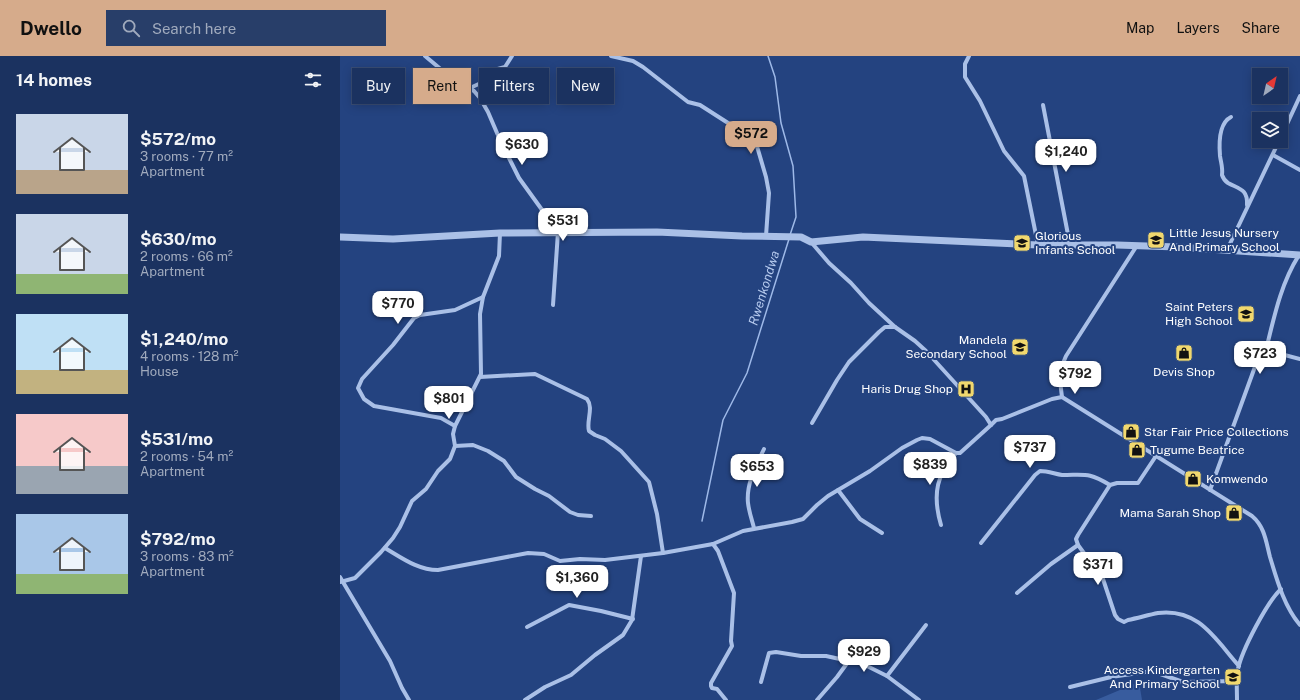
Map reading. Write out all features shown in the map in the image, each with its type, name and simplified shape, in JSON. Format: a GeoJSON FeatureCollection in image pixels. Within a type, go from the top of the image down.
{"type":"FeatureCollection","features":[{"type":"Feature","properties":{"kind":"street"},"geometry":{"type":"LineString","coordinates":[[425,56],[439,68]]}},
{"type":"Feature","properties":{"kind":"street"},"geometry":{"type":"LineString","coordinates":[[501,68],[505,67],[512,56]]}},
{"type":"Feature","properties":{"kind":"street"},"geometry":{"type":"LineString","coordinates":[[611,56],[633,60],[688,102],[700,105],[753,139],[756,143],[769,193],[766,236]]}},
{"type":"Feature","properties":{"kind":"street"},"geometry":{"type":"LineString","coordinates":[[969,56],[965,64],[965,77],[980,101],[1004,151],[1024,176],[1038,245]]}},
{"type":"Feature","properties":{"kind":"street"},"geometry":{"type":"LineString","coordinates":[[471,89],[479,97]]}},
{"type":"Feature","properties":{"kind":"street"},"geometry":{"type":"LineString","coordinates":[[1288,122],[1300,96]]}},
{"type":"Feature","properties":{"kind":"street"},"geometry":{"type":"LineString","coordinates":[[483,104],[519,178],[558,232],[553,305]]}},
{"type":"Feature","properties":{"kind":"street"},"geometry":{"type":"LineString","coordinates":[[1043,105],[1070,245]]}},
{"type":"Feature","properties":{"kind":"street"},"geometry":{"type":"LineString","coordinates":[[1231,117],[1227,119],[1220,138],[1219,149],[1223,170],[1222,175],[1226,182],[1232,184],[1246,194],[1246,207]]}},
{"type":"Feature","properties":{"kind":"street"},"geometry":{"type":"LineString","coordinates":[[1227,250],[1246,207],[1276,148]]}},
{"type":"Feature","properties":{"kind":"street"},"geometry":{"type":"LineString","coordinates":[[1273,155],[1300,170]]}},
{"type":"Feature","properties":{"kind":"street"},"geometry":{"type":"LineString","coordinates":[[340,236],[393,239],[500,233],[657,232],[802,237],[811,242],[829,263],[895,326],[926,351],[986,417],[991,425]]}},
{"type":"Feature","properties":{"kind":"street"},"geometry":{"type":"LineString","coordinates":[[342,582],[355,578],[385,548],[396,533],[412,501],[426,489],[438,471],[447,463],[453,454],[455,446],[453,434],[455,426],[480,377],[481,348],[479,321],[483,297],[499,256],[500,233]]}},
{"type":"Feature","properties":{"kind":"street"},"geometry":{"type":"LineString","coordinates":[[811,242],[863,237],[1038,245],[1117,245],[1299,255],[1290,269],[1279,301],[1266,350]]}},
{"type":"Feature","properties":{"kind":"street"},"geometry":{"type":"LineString","coordinates":[[1062,397],[1060,373],[1066,356],[1136,247]]}},
{"type":"Feature","properties":{"kind":"street"},"geometry":{"type":"LineString","coordinates":[[455,426],[441,418],[374,406],[364,399],[358,388],[362,379],[393,345],[414,318],[455,310],[483,297]]}},
{"type":"Feature","properties":{"kind":"street"},"geometry":{"type":"LineString","coordinates":[[812,423],[849,362],[878,332],[886,327],[895,326]]}},
{"type":"Feature","properties":{"kind":"street"},"geometry":{"type":"LineString","coordinates":[[1210,490],[1260,353],[1266,350],[1300,359]]}},
{"type":"Feature","properties":{"kind":"street"},"geometry":{"type":"LineString","coordinates":[[480,377],[535,374],[589,401],[589,431],[605,439],[621,451],[649,482],[664,553]]}},
{"type":"Feature","properties":{"kind":"street"},"geometry":{"type":"LineString","coordinates":[[941,525],[936,503],[938,484],[943,471],[956,454],[963,452],[996,420],[1052,399],[1062,397],[1252,516],[1261,525],[1281,590],[1289,609],[1300,625]]}},
{"type":"Feature","properties":{"kind":"street"},"geometry":{"type":"LineString","coordinates":[[385,548],[417,566],[430,570],[438,570],[528,552],[544,554],[560,561],[580,559],[605,560],[664,553],[713,544],[743,531],[754,528],[803,519],[822,501],[870,472],[902,448],[916,440],[922,438],[930,439],[956,454]]}},
{"type":"Feature","properties":{"kind":"street"},"geometry":{"type":"LineString","coordinates":[[455,446],[473,445],[488,451],[504,461],[516,477],[549,496],[570,512],[578,515],[591,516]]}},
{"type":"Feature","properties":{"kind":"street"},"geometry":{"type":"LineString","coordinates":[[754,528],[749,509],[748,495],[754,472],[764,449]]}},
{"type":"Feature","properties":{"kind":"street"},"geometry":{"type":"LineString","coordinates":[[1156,456],[1138,483],[1117,483],[1110,485],[1078,535],[1076,539],[1078,545],[1104,579],[1115,615],[1118,619],[1124,622],[1159,613],[1188,616],[1204,626],[1239,666]]}},
{"type":"Feature","properties":{"kind":"street"},"geometry":{"type":"LineString","coordinates":[[980,543],[1035,475],[1040,471],[1061,475],[1091,475],[1110,485]]}},
{"type":"Feature","properties":{"kind":"street"},"geometry":{"type":"LineString","coordinates":[[838,490],[860,519],[882,533]]}},
{"type":"Feature","properties":{"kind":"street"},"geometry":{"type":"LineString","coordinates":[[713,544],[718,551],[734,594],[732,646],[711,686],[712,688],[717,689],[726,700]]}},
{"type":"Feature","properties":{"kind":"street"},"geometry":{"type":"LineString","coordinates":[[1017,593],[1051,564],[1078,545]]}},
{"type":"Feature","properties":{"kind":"street"},"geometry":{"type":"LineString","coordinates":[[525,700],[545,686],[571,675],[598,652],[620,638],[629,628],[633,619],[641,556]]}},
{"type":"Feature","properties":{"kind":"street"},"geometry":{"type":"LineString","coordinates":[[340,577],[390,661],[409,700]]}},
{"type":"Feature","properties":{"kind":"street"},"geometry":{"type":"LineString","coordinates":[[1237,700],[1239,666],[1251,636],[1269,602],[1281,590]]}},
{"type":"Feature","properties":{"kind":"street"},"geometry":{"type":"LineString","coordinates":[[527,627],[568,605],[633,619]]}},
{"type":"Feature","properties":{"kind":"street"},"geometry":{"type":"LineString","coordinates":[[886,676],[926,625]]}},
{"type":"Feature","properties":{"kind":"street"},"geometry":{"type":"LineString","coordinates":[[761,682],[769,653],[776,652],[801,656],[826,656],[849,661],[853,659],[886,676],[918,700]]}},
{"type":"Feature","properties":{"kind":"street"},"geometry":{"type":"LineString","coordinates":[[817,700],[849,661]]}},
{"type":"Feature","properties":{"kind":"street"},"geometry":{"type":"LineString","coordinates":[[1070,687],[1111,677],[1152,671],[1183,682],[1237,681]]}},
{"type":"Feature","properties":{"kind":"shaded area"},"geometry":{"type":"Polygon","coordinates":[[[1139,682],[1142,700],[1096,700],[1139,682]]]}},
{"type":"Feature","properties":{"kind":"waterway","name":"Rwenkondwa"},"geometry":{"type":"LineString","coordinates":[[768,56],[775,77],[781,123],[793,166],[796,217],[790,235]]}},
{"type":"Feature","properties":{"kind":"waterway","name":"Rwenkondwa"},"geometry":{"type":"LineString","coordinates":[[702,521],[723,420],[747,373],[789,239]]}},
{"type":"Feature","properties":{"kind":"place","name":"Little Jesus Nursery And Primary School"},"geometry":{"type":"Point","coordinates":[1156,240]}},
{"type":"Feature","properties":{"kind":"place","name":"Glorious Infants School"},"geometry":{"type":"Point","coordinates":[1022,243]}},
{"type":"Feature","properties":{"kind":"place","name":"Saint Peters High School"},"geometry":{"type":"Point","coordinates":[1246,314]}},
{"type":"Feature","properties":{"kind":"place","name":"Mandela Secondary School"},"geometry":{"type":"Point","coordinates":[1020,347]}},
{"type":"Feature","properties":{"kind":"place","name":"Devis Shop"},"geometry":{"type":"Point","coordinates":[1184,353]}},
{"type":"Feature","properties":{"kind":"place","name":"Haris Drug Shop"},"geometry":{"type":"Point","coordinates":[966,389]}},
{"type":"Feature","properties":{"kind":"place","name":"Star Fair Price Collections"},"geometry":{"type":"Point","coordinates":[1131,432]}},
{"type":"Feature","properties":{"kind":"place","name":"Tugume Beatrice"},"geometry":{"type":"Point","coordinates":[1137,450]}},
{"type":"Feature","properties":{"kind":"place","name":"Komwendo"},"geometry":{"type":"Point","coordinates":[1193,479]}},
{"type":"Feature","properties":{"kind":"place","name":"Mama Sarah Shop"},"geometry":{"type":"Point","coordinates":[1234,513]}},
{"type":"Feature","properties":{"kind":"place","name":"Access Kindergarten And Primary School"},"geometry":{"type":"Point","coordinates":[1233,677]}}]}
